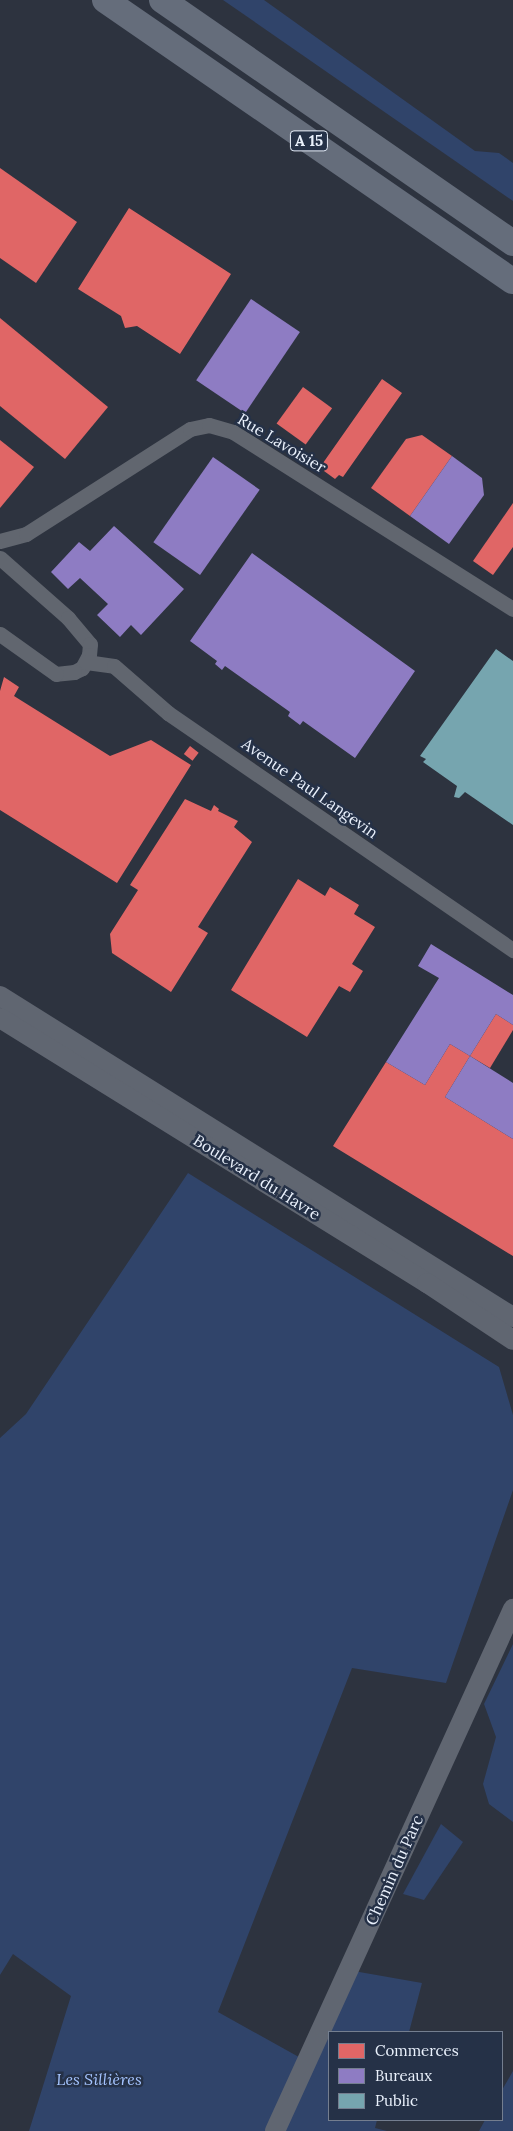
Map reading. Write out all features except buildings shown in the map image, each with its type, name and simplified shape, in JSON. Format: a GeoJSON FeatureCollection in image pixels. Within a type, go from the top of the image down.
{"type":"FeatureCollection","features":[{"type":"Feature","properties":{"kind":"highway","name":"A 15"},"geometry":{"type":"LineString","coordinates":[[105,0],[513,281]]}},
{"type":"Feature","properties":{"kind":"highway","name":"A 15"},"geometry":{"type":"LineString","coordinates":[[162,0],[513,243]]}},
{"type":"Feature","properties":{"kind":"main road","name":"Boulevard du Havre"},"geometry":{"type":"LineString","coordinates":[[0,996],[511,1334]]}},
{"type":"Feature","properties":{"kind":"main road","name":"Boulevard du Havre"},"geometry":{"type":"LineString","coordinates":[[0,1018],[511,1334]]}},
{"type":"Feature","properties":{"kind":"main road","name":"Chemin du Parc"},"geometry":{"type":"LineString","coordinates":[[275,2131],[513,1610]]}},
{"type":"Feature","properties":{"kind":"street","name":"Rue Lavoisier"},"geometry":{"type":"LineString","coordinates":[[0,541],[26,534],[190,429],[209,425],[233,432],[513,609]]}},
{"type":"Feature","properties":{"kind":"street"},"geometry":{"type":"LineString","coordinates":[[0,558],[90,644],[86,662],[74,672],[56,674],[0,634]]}},
{"type":"Feature","properties":{"kind":"street","name":"Avenue Paul Langevin"},"geometry":{"type":"LineString","coordinates":[[86,662],[114,666],[168,713],[513,950]]}},
{"type":"Feature","properties":{"kind":"green space"},"geometry":{"type":"Polygon","coordinates":[[[223,0],[264,0],[475,151],[499,153],[513,163],[513,201],[223,0]]]}},
{"type":"Feature","properties":{"kind":"green space","name":"Les Sillières"},"geometry":{"type":"Polygon","coordinates":[[[188,1173],[499,1367],[513,1415],[513,1490],[446,1683],[352,1668],[218,2012],[306,2061],[348,1970],[422,1983],[409,2031],[328,2031],[328,2121],[377,2121],[375,2128],[387,2131],[29,2131],[71,1996],[13,1954],[0,1975],[0,1438],[26,1414],[188,1173]]]}},
{"type":"Feature","properties":{"kind":"green space"},"geometry":{"type":"Polygon","coordinates":[[[513,1644],[513,1822],[489,1804],[483,1784],[496,1737],[484,1704],[513,1644]]]}},
{"type":"Feature","properties":{"kind":"green space"},"geometry":{"type":"Polygon","coordinates":[[[441,1824],[463,1842],[424,1900],[403,1894],[441,1824]]]}},
{"type":"Feature","properties":{"kind":"green space"},"geometry":{"type":"Polygon","coordinates":[[[513,2071],[513,2131],[479,2131],[484,2121],[503,2121],[503,2088],[513,2071]]]}}]}
